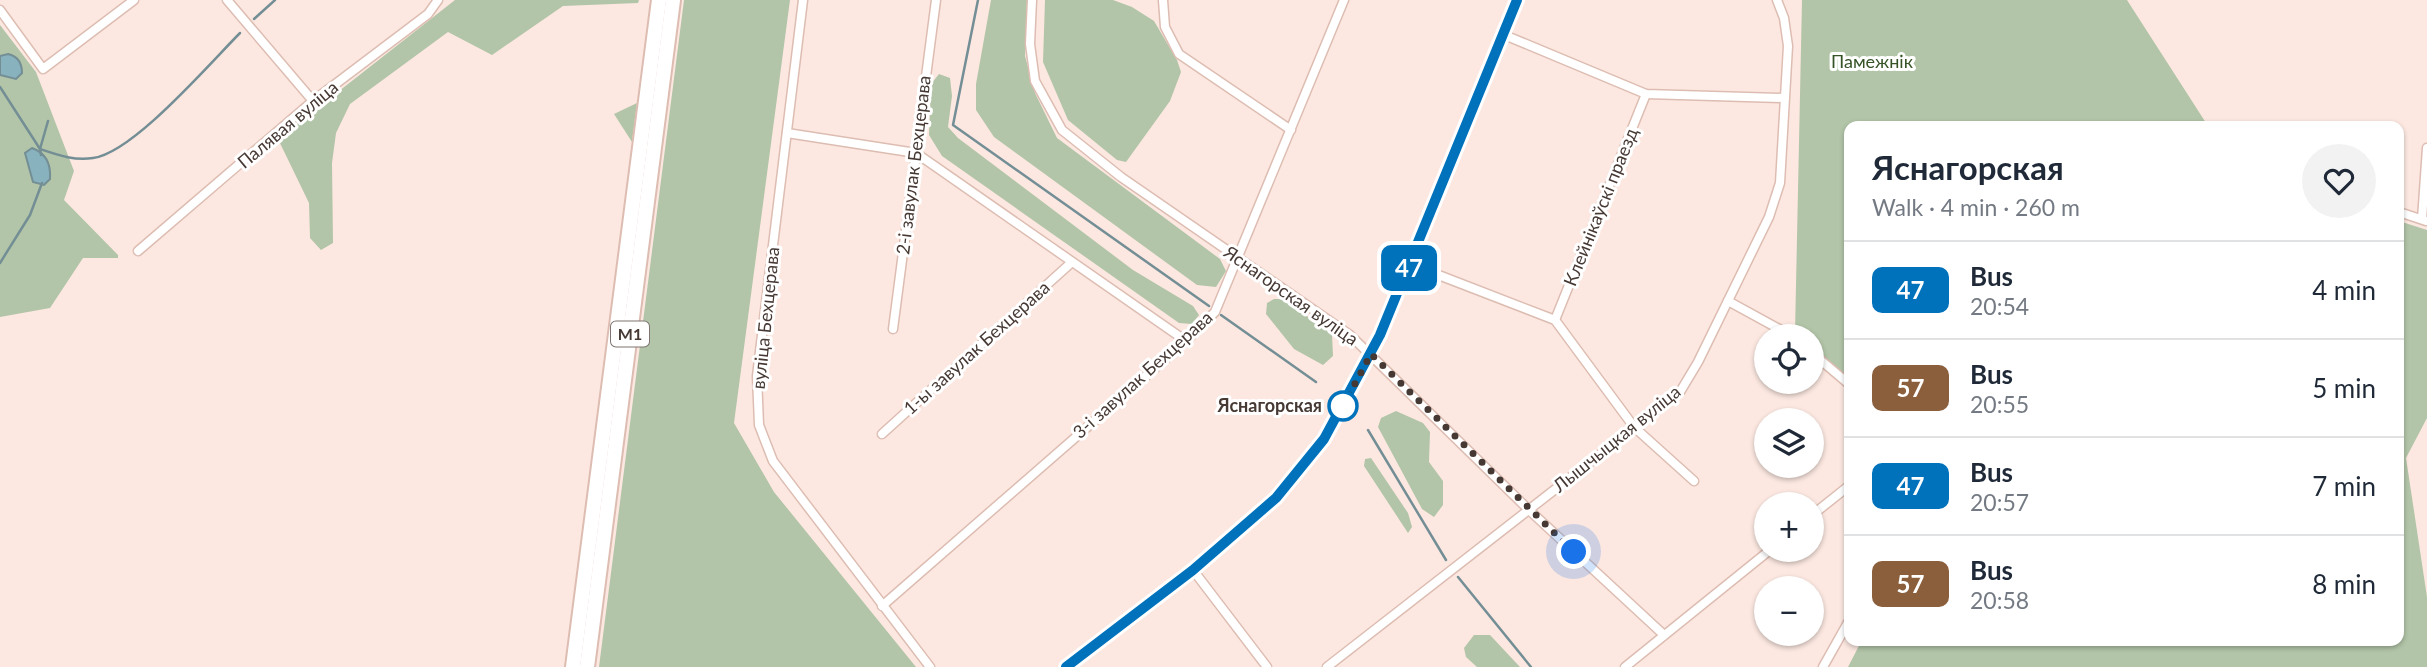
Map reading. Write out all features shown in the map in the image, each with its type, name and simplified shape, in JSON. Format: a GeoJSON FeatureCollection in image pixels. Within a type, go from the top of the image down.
{"type":"FeatureCollection","features":[{"type":"Feature","properties":{"kind":"highway","name":"М1"},"geometry":{"type":"LineString","coordinates":[[573,667],[659,0]]}},
{"type":"Feature","properties":{"kind":"highway","name":"М1"},"geometry":{"type":"LineString","coordinates":[[587,667],[673,0]]}},
{"type":"Feature","properties":{"kind":"street"},"geometry":{"type":"LineString","coordinates":[[0,10],[43,69],[134,0]]}},
{"type":"Feature","properties":{"kind":"street"},"geometry":{"type":"LineString","coordinates":[[227,0],[313,101]]}},
{"type":"Feature","properties":{"kind":"street","name":"Палявая вуліца"},"geometry":{"type":"LineString","coordinates":[[138,251],[313,101],[428,14],[438,0]]}},
{"type":"Feature","properties":{"kind":"street","name":"вуліца Бехцерава"},"geometry":{"type":"LineString","coordinates":[[803,0],[757,376],[759,425],[773,461],[930,667]]}},
{"type":"Feature","properties":{"kind":"street","name":"2-і завулак Бехцерава"},"geometry":{"type":"LineString","coordinates":[[893,329],[936,0]]}},
{"type":"Feature","properties":{"kind":"street","name":"Яснагорская вуліца"},"geometry":{"type":"LineString","coordinates":[[1032,0],[1030,44],[1035,80],[1062,130],[1121,177],[1350,335],[1529,510],[1664,635]]}},
{"type":"Feature","properties":{"kind":"street"},"geometry":{"type":"LineString","coordinates":[[1163,0],[1165,27],[1180,54],[1291,131]]}},
{"type":"Feature","properties":{"kind":"street","name":"3-і завулак Бехцерава"},"geometry":{"type":"LineString","coordinates":[[882,606],[1186,341],[1215,312],[1344,0]]}},
{"type":"Feature","properties":{"kind":"street"},"geometry":{"type":"LineString","coordinates":[[1066,667],[1193,570],[1276,498],[1324,439],[1371,354],[1517,0]]}},
{"type":"Feature","properties":{"kind":"street","name":"Лышчыцкая вуліца"},"geometry":{"type":"LineString","coordinates":[[1327,667],[1680,392],[1769,217],[1780,183],[1788,46],[1784,18],[1777,0]]}},
{"type":"Feature","properties":{"kind":"street"},"geometry":{"type":"LineString","coordinates":[[1502,34],[1646,94],[1784,98]]}},
{"type":"Feature","properties":{"kind":"street","name":"Клейнікаўскі праезд"},"geometry":{"type":"LineString","coordinates":[[1555,320],[1646,94]]}},
{"type":"Feature","properties":{"kind":"street"},"geometry":{"type":"LineString","coordinates":[[787,133],[916,153],[1186,341]]}},
{"type":"Feature","properties":{"kind":"street"},"geometry":{"type":"LineString","coordinates":[[2404,214],[2425,220],[2427,148]]}},
{"type":"Feature","properties":{"kind":"street","name":"1-ы завулак Бехцерава"},"geometry":{"type":"LineString","coordinates":[[882,434],[1072,262]]}},
{"type":"Feature","properties":{"kind":"street"},"geometry":{"type":"LineString","coordinates":[[1410,264],[1555,320],[1634,427],[1694,481]]}},
{"type":"Feature","properties":{"kind":"street"},"geometry":{"type":"LineString","coordinates":[[1728,301],[1770,324]]}},
{"type":"Feature","properties":{"kind":"street"},"geometry":{"type":"LineString","coordinates":[[1824,363],[1844,380]]}},
{"type":"Feature","properties":{"kind":"street"},"geometry":{"type":"LineString","coordinates":[[1824,506],[1844,490]]}},
{"type":"Feature","properties":{"kind":"street"},"geometry":{"type":"LineString","coordinates":[[1625,667],[1755,562]]}},
{"type":"Feature","properties":{"kind":"street"},"geometry":{"type":"LineString","coordinates":[[1193,570],[1267,667]]}},
{"type":"Feature","properties":{"kind":"street"},"geometry":{"type":"LineString","coordinates":[[1823,667],[1844,630]]}},
{"type":"Feature","properties":{"kind":"green space"},"geometry":{"type":"Polygon","coordinates":[[[455,0],[639,0],[638,3],[563,6],[492,55],[448,32],[350,104],[336,133],[332,163],[333,243],[321,250],[310,238],[309,203],[278,139],[455,0]]]}},
{"type":"Feature","properties":{"kind":"green space"},"geometry":{"type":"Polygon","coordinates":[[[684,0],[790,0],[734,423],[774,492],[916,667],[599,667],[684,0]]]}},
{"type":"Feature","properties":{"kind":"green space"},"geometry":{"type":"Polygon","coordinates":[[[991,0],[1027,0],[1025,56],[1035,93],[1057,138],[1220,259],[1226,271],[1216,287],[1197,285],[994,137],[976,110],[976,84],[991,0]]]}},
{"type":"Feature","properties":{"kind":"green space"},"geometry":{"type":"Polygon","coordinates":[[[1045,0],[1113,0],[1132,7],[1154,21],[1177,60],[1181,72],[1170,101],[1126,162],[1117,160],[1068,120],[1043,62],[1045,0]]]}},
{"type":"Feature","properties":{"kind":"green space","name":"Памежнік"},"geometry":{"type":"Polygon","coordinates":[[[1802,0],[2127,0],[2205,121],[1844,121],[1844,378],[1824,360],[1824,324],[1795,324],[1802,0]]]}},
{"type":"Feature","properties":{"kind":"green space"},"geometry":{"type":"Polygon","coordinates":[[[0,25],[36,72],[74,171],[64,200],[118,258],[83,258],[50,308],[0,317],[0,25]]]}},
{"type":"Feature","properties":{"kind":"green space"},"geometry":{"type":"Polygon","coordinates":[[[939,74],[950,78],[952,96],[948,127],[958,138],[1133,270],[1193,306],[1199,315],[1192,324],[1179,323],[942,156],[929,135],[931,84],[939,74]]]}},
{"type":"Feature","properties":{"kind":"green space"},"geometry":{"type":"Polygon","coordinates":[[[637,103],[632,142],[614,114],[637,103]]]}},
{"type":"Feature","properties":{"kind":"green space"},"geometry":{"type":"Polygon","coordinates":[[[2404,223],[2427,230],[2427,418],[2406,458],[2427,597],[2427,667],[1848,667],[1859,646],[2404,646],[2404,223]]]}},
{"type":"Feature","properties":{"kind":"green space"},"geometry":{"type":"Polygon","coordinates":[[[1274,299],[1283,299],[1332,334],[1333,356],[1323,365],[1294,349],[1266,314],[1267,303],[1274,299]]]}},
{"type":"Feature","properties":{"kind":"green space"},"geometry":{"type":"Polygon","coordinates":[[[1396,411],[1423,423],[1430,432],[1429,462],[1443,481],[1443,505],[1434,517],[1422,509],[1378,427],[1381,418],[1396,411]]]}},
{"type":"Feature","properties":{"kind":"green space"},"geometry":{"type":"Polygon","coordinates":[[[1371,458],[1408,513],[1412,527],[1408,533],[1364,466],[1365,459],[1371,458]]]}},
{"type":"Feature","properties":{"kind":"green space"},"geometry":{"type":"Polygon","coordinates":[[[1474,635],[1490,635],[1520,667],[1477,667],[1466,657],[1464,648],[1474,635]]]}},
{"type":"Feature","properties":{"kind":"water"},"geometry":{"type":"Polygon","coordinates":[[[8,54],[16,58],[21,66],[22,73],[16,79],[0,75],[0,56],[8,54]]]}},
{"type":"Feature","properties":{"kind":"water"},"geometry":{"type":"Polygon","coordinates":[[[32,148],[44,156],[50,169],[50,179],[44,185],[33,182],[25,153],[32,148]]]}},
{"type":"Feature","properties":{"kind":"waterway"},"geometry":{"type":"LineString","coordinates":[[254,19],[275,0]]}},
{"type":"Feature","properties":{"kind":"waterway"},"geometry":{"type":"LineString","coordinates":[[978,0],[953,125],[1209,306]]}},
{"type":"Feature","properties":{"kind":"waterway"},"geometry":{"type":"LineString","coordinates":[[41,155],[40,149],[66,157],[93,158],[129,141],[170,105],[240,33]]}},
{"type":"Feature","properties":{"kind":"waterway"},"geometry":{"type":"LineString","coordinates":[[0,87],[40,149],[48,121]]}},
{"type":"Feature","properties":{"kind":"waterway"},"geometry":{"type":"LineString","coordinates":[[0,263],[30,215],[42,183]]}},
{"type":"Feature","properties":{"kind":"waterway"},"geometry":{"type":"LineString","coordinates":[[1221,315],[1316,382]]}},
{"type":"Feature","properties":{"kind":"waterway"},"geometry":{"type":"LineString","coordinates":[[1368,430],[1446,560]]}},
{"type":"Feature","properties":{"kind":"waterway"},"geometry":{"type":"LineString","coordinates":[[1458,577],[1531,667]]}},
{"type":"Feature","properties":{"kind":"bus line","name":"47"},"geometry":{"type":"LineString","coordinates":[[1066,667],[1193,570],[1276,498],[1324,439],[1380,335],[1517,0]]}},
{"type":"Feature","properties":{"kind":"place","name":"Яснагорская"},"geometry":{"type":"Point","coordinates":[1343,406]}},
{"type":"Feature","properties":{"kind":"route"},"geometry":{"type":"LineString","coordinates":[[1343,406],[1371,354],[1574,552]]}}]}
